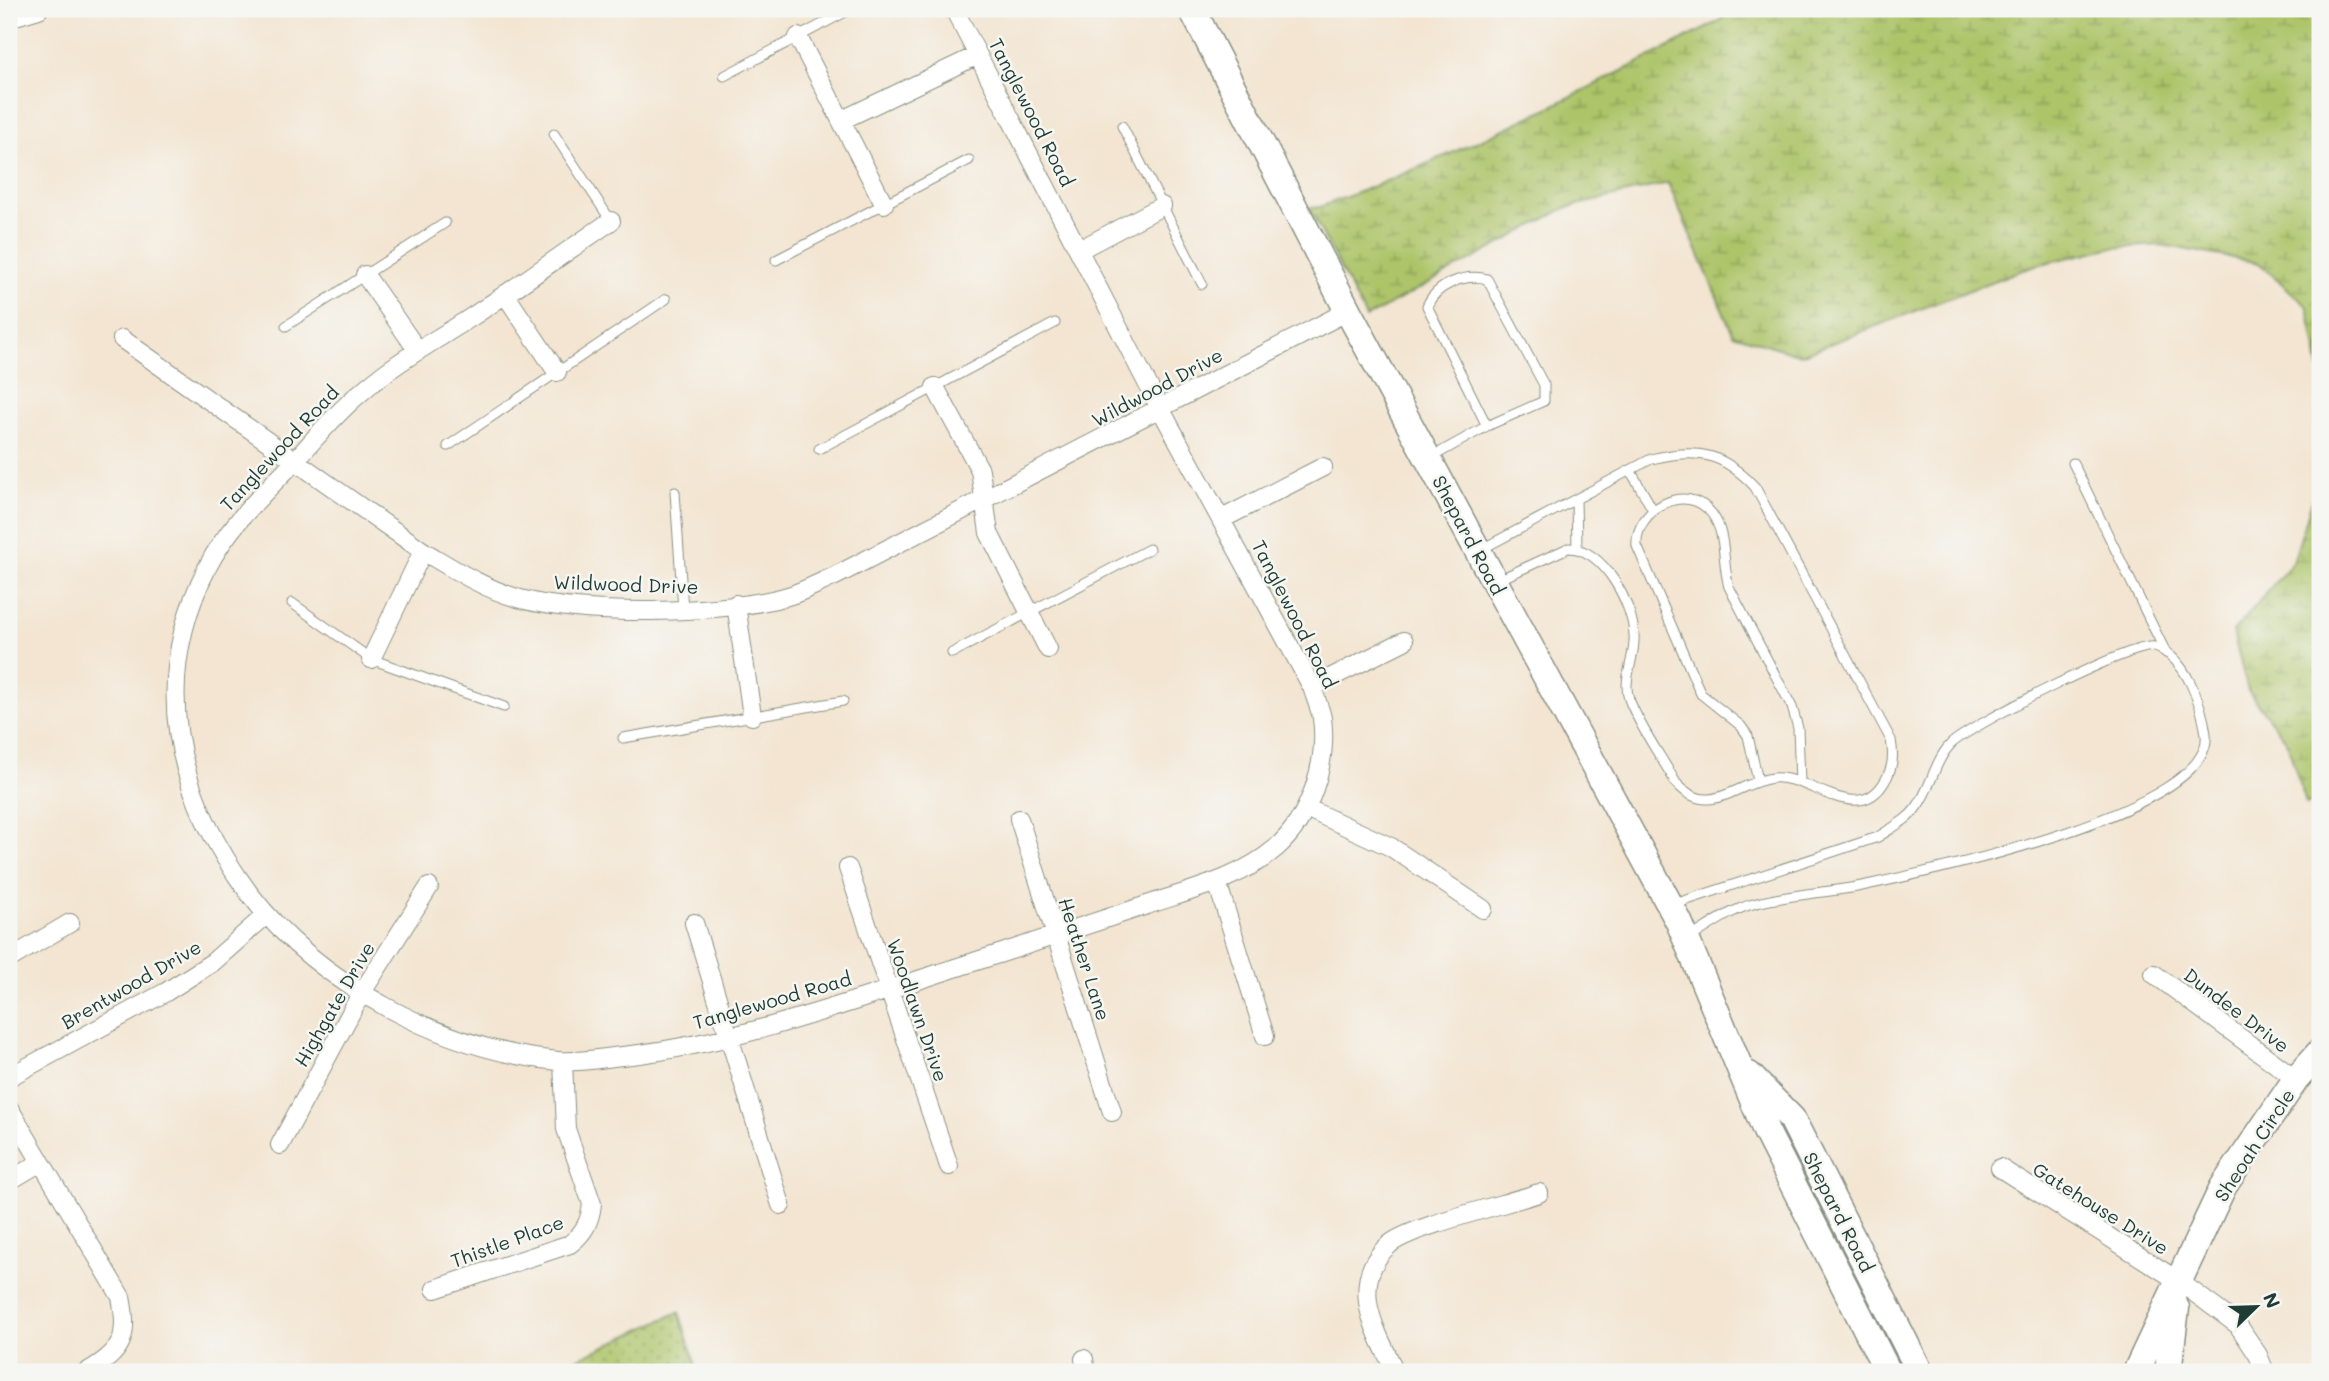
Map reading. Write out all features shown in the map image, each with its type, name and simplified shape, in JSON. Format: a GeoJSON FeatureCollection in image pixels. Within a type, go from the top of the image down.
{"type":"FeatureCollection","features":[{"type":"Feature","properties":{"kind":"street"},"geometry":{"type":"LineString","coordinates":[[9,18],[39,9]]}},
{"type":"Feature","properties":{"kind":"street","name":"Tanglewood Road"},"geometry":{"type":"LineString","coordinates":[[611,221],[361,392],[237,521],[208,566],[187,621],[173,690],[179,751],[197,807],[222,856],[266,915],[308,957],[361,994],[419,1022],[517,1055],[563,1062],[662,1052],[729,1037],[1056,936],[1217,882],[1254,864],[1281,844],[1306,808],[1319,776],[1322,717],[1312,687],[1160,408],[954,9]]}},
{"type":"Feature","properties":{"kind":"street","name":"Shepard Road"},"geometry":{"type":"LineString","coordinates":[[1192,9],[1348,311],[1670,906],[1740,1064],[1766,1131],[1888,1372]]}},
{"type":"Feature","properties":{"kind":"street"},"geometry":{"type":"LineString","coordinates":[[798,37],[884,204]]}},
{"type":"Feature","properties":{"kind":"street"},"geometry":{"type":"LineString","coordinates":[[842,120],[978,55]]}},
{"type":"Feature","properties":{"kind":"street"},"geometry":{"type":"LineString","coordinates":[[1079,250],[1162,206]]}},
{"type":"Feature","properties":{"kind":"street"},"geometry":{"type":"LineString","coordinates":[[365,275],[418,351]]}},
{"type":"Feature","properties":{"kind":"street"},"geometry":{"type":"LineString","coordinates":[[505,294],[557,372]]}},
{"type":"Feature","properties":{"kind":"street","name":"Wildwood Drive"},"geometry":{"type":"LineString","coordinates":[[122,339],[423,551],[473,580],[514,597],[557,605],[683,610],[789,595],[835,576],[984,502],[1348,311]]}},
{"type":"Feature","properties":{"kind":"street"},"geometry":{"type":"LineString","coordinates":[[935,387],[980,470],[989,533],[1048,649]]}},
{"type":"Feature","properties":{"kind":"street"},"geometry":{"type":"LineString","coordinates":[[1222,519],[1322,467]]}},
{"type":"Feature","properties":{"kind":"street"},"geometry":{"type":"LineString","coordinates":[[371,659],[423,551]]}},
{"type":"Feature","properties":{"kind":"street"},"geometry":{"type":"LineString","coordinates":[[736,604],[752,716]]}},
{"type":"Feature","properties":{"kind":"street"},"geometry":{"type":"LineString","coordinates":[[1312,687],[1404,641]]}},
{"type":"Feature","properties":{"kind":"street"},"geometry":{"type":"LineString","coordinates":[[1306,808],[1391,847],[1483,909]]}},
{"type":"Feature","properties":{"kind":"street","name":"Heather Lane"},"geometry":{"type":"LineString","coordinates":[[1019,819],[1112,1112]]}},
{"type":"Feature","properties":{"kind":"street","name":"Woodlawn Drive"},"geometry":{"type":"LineString","coordinates":[[848,868],[949,1166]]}},
{"type":"Feature","properties":{"kind":"street"},"geometry":{"type":"LineString","coordinates":[[1217,882],[1265,1036]]}},
{"type":"Feature","properties":{"kind":"street","name":"Highgate Drive"},"geometry":{"type":"LineString","coordinates":[[280,1145],[361,994],[429,887]]}},
{"type":"Feature","properties":{"kind":"street","name":"Brentwood Drive"},"geometry":{"type":"LineString","coordinates":[[9,1077],[166,992],[213,962],[266,915]]}},
{"type":"Feature","properties":{"kind":"street"},"geometry":{"type":"LineString","coordinates":[[9,959],[70,923]]}},
{"type":"Feature","properties":{"kind":"street"},"geometry":{"type":"LineString","coordinates":[[694,923],[781,1205]]}},
{"type":"Feature","properties":{"kind":"street","name":"Dundee Drive"},"geometry":{"type":"LineString","coordinates":[[2154,974],[2296,1079]]}},
{"type":"Feature","properties":{"kind":"street","name":"Sheoah Circle"},"geometry":{"type":"LineString","coordinates":[[2136,1372],[2223,1187],[2296,1079],[2320,1052]]}},
{"type":"Feature","properties":{"kind":"street","name":"Thistle Place"},"geometry":{"type":"LineString","coordinates":[[435,1289],[570,1244],[583,1234],[591,1215],[592,1204],[566,1129],[563,1062]]}},
{"type":"Feature","properties":{"kind":"street","name":"Shepard Road"},"geometry":{"type":"LineString","coordinates":[[1740,1064],[1792,1119],[1920,1372]]}},
{"type":"Feature","properties":{"kind":"street"},"geometry":{"type":"LineString","coordinates":[[9,1108],[121,1297],[125,1321],[121,1344],[109,1359],[87,1372]]}},
{"type":"Feature","properties":{"kind":"street"},"geometry":{"type":"LineString","coordinates":[[9,1181],[41,1162]]}},
{"type":"Feature","properties":{"kind":"street","name":"Gatehouse Drive"},"geometry":{"type":"LineString","coordinates":[[2000,1168],[2180,1282],[2238,1325],[2258,1355],[2265,1372]]}},
{"type":"Feature","properties":{"kind":"street"},"geometry":{"type":"LineString","coordinates":[[1395,1372],[1368,1304],[1368,1277],[1377,1258],[1392,1242],[1539,1193]]}},
{"type":"Feature","properties":{"kind":"street","name":"Sheoah Circle"},"geometry":{"type":"LineString","coordinates":[[2168,1372],[2180,1282]]}},
{"type":"Feature","properties":{"kind":"lane"},"geometry":{"type":"LineString","coordinates":[[724,76],[851,9]]}},
{"type":"Feature","properties":{"kind":"lane"},"geometry":{"type":"LineString","coordinates":[[1122,126],[1202,284]]}},
{"type":"Feature","properties":{"kind":"lane"},"geometry":{"type":"LineString","coordinates":[[554,134],[611,221]]}},
{"type":"Feature","properties":{"kind":"lane"},"geometry":{"type":"LineString","coordinates":[[776,260],[969,160]]}},
{"type":"Feature","properties":{"kind":"lane"},"geometry":{"type":"LineString","coordinates":[[286,326],[445,223]]}},
{"type":"Feature","properties":{"kind":"lane"},"geometry":{"type":"LineString","coordinates":[[1428,459],[1487,426],[1544,401],[1544,385],[1487,279],[1464,276],[1431,297],[1427,306],[1487,426]]}},
{"type":"Feature","properties":{"kind":"lane"},"geometry":{"type":"LineString","coordinates":[[448,446],[666,299]]}},
{"type":"Feature","properties":{"kind":"lane"},"geometry":{"type":"LineString","coordinates":[[819,449],[1055,323]]}},
{"type":"Feature","properties":{"kind":"lane"},"geometry":{"type":"LineString","coordinates":[[1478,551],[1651,459],[1673,454],[1702,453],[1735,466],[1755,487],[1891,740],[1894,756],[1891,771],[1881,788],[1869,796],[1848,801],[1822,793],[1800,782],[1776,777],[1758,781],[1720,797],[1702,800],[1687,795],[1676,783],[1628,697],[1634,635],[1620,590],[1609,571],[1577,548],[1569,548],[1495,582]]}},
{"type":"Feature","properties":{"kind":"lane"},"geometry":{"type":"LineString","coordinates":[[1686,939],[1748,905],[1780,897],[1862,886],[1994,853],[2105,820],[2171,787],[2199,762],[2206,741],[2203,713],[2184,673],[2167,654],[2073,463]]}},
{"type":"Feature","properties":{"kind":"lane"},"geometry":{"type":"LineString","coordinates":[[1630,470],[1653,510]]}},
{"type":"Feature","properties":{"kind":"lane"},"geometry":{"type":"LineString","coordinates":[[676,492],[683,610]]}},
{"type":"Feature","properties":{"kind":"lane"},"geometry":{"type":"LineString","coordinates":[[1576,499],[1577,548]]}},
{"type":"Feature","properties":{"kind":"lane"},"geometry":{"type":"LineString","coordinates":[[1758,781],[1748,736],[1741,726],[1701,694],[1637,546],[1636,532],[1653,510],[1672,500],[1685,499],[1708,509],[1718,524],[1723,566],[1729,587],[1793,707],[1798,728],[1800,782]]}},
{"type":"Feature","properties":{"kind":"lane"},"geometry":{"type":"LineString","coordinates":[[952,653],[1149,549]]}},
{"type":"Feature","properties":{"kind":"lane"},"geometry":{"type":"LineString","coordinates":[[292,603],[371,659],[504,707]]}},
{"type":"Feature","properties":{"kind":"lane"},"geometry":{"type":"LineString","coordinates":[[1670,906],[1878,836],[1905,820],[1917,808],[1942,756],[1963,734],[2114,656],[2147,645],[2167,654]]}},
{"type":"Feature","properties":{"kind":"lane"},"geometry":{"type":"LineString","coordinates":[[623,738],[843,701]]}},
{"type":"Feature","properties":{"kind":"green space"},"geometry":{"type":"Polygon","coordinates":[[[1732,9],[2320,9],[2320,370],[2308,307],[2259,263],[2162,245],[2109,248],[2032,266],[1801,355],[1733,334],[1668,183],[1565,208],[1366,318],[1309,208],[1320,207],[1422,166],[1522,120],[1718,22],[1732,9]]]}},
{"type":"Feature","properties":{"kind":"green space"},"geometry":{"type":"Polygon","coordinates":[[[2320,476],[2320,799],[2306,804],[2287,742],[2248,691],[2233,632],[2293,562],[2320,476]]]}},
{"type":"Feature","properties":{"kind":"green space"},"geometry":{"type":"Polygon","coordinates":[[[679,1312],[698,1372],[549,1372],[679,1312]]]}}]}
